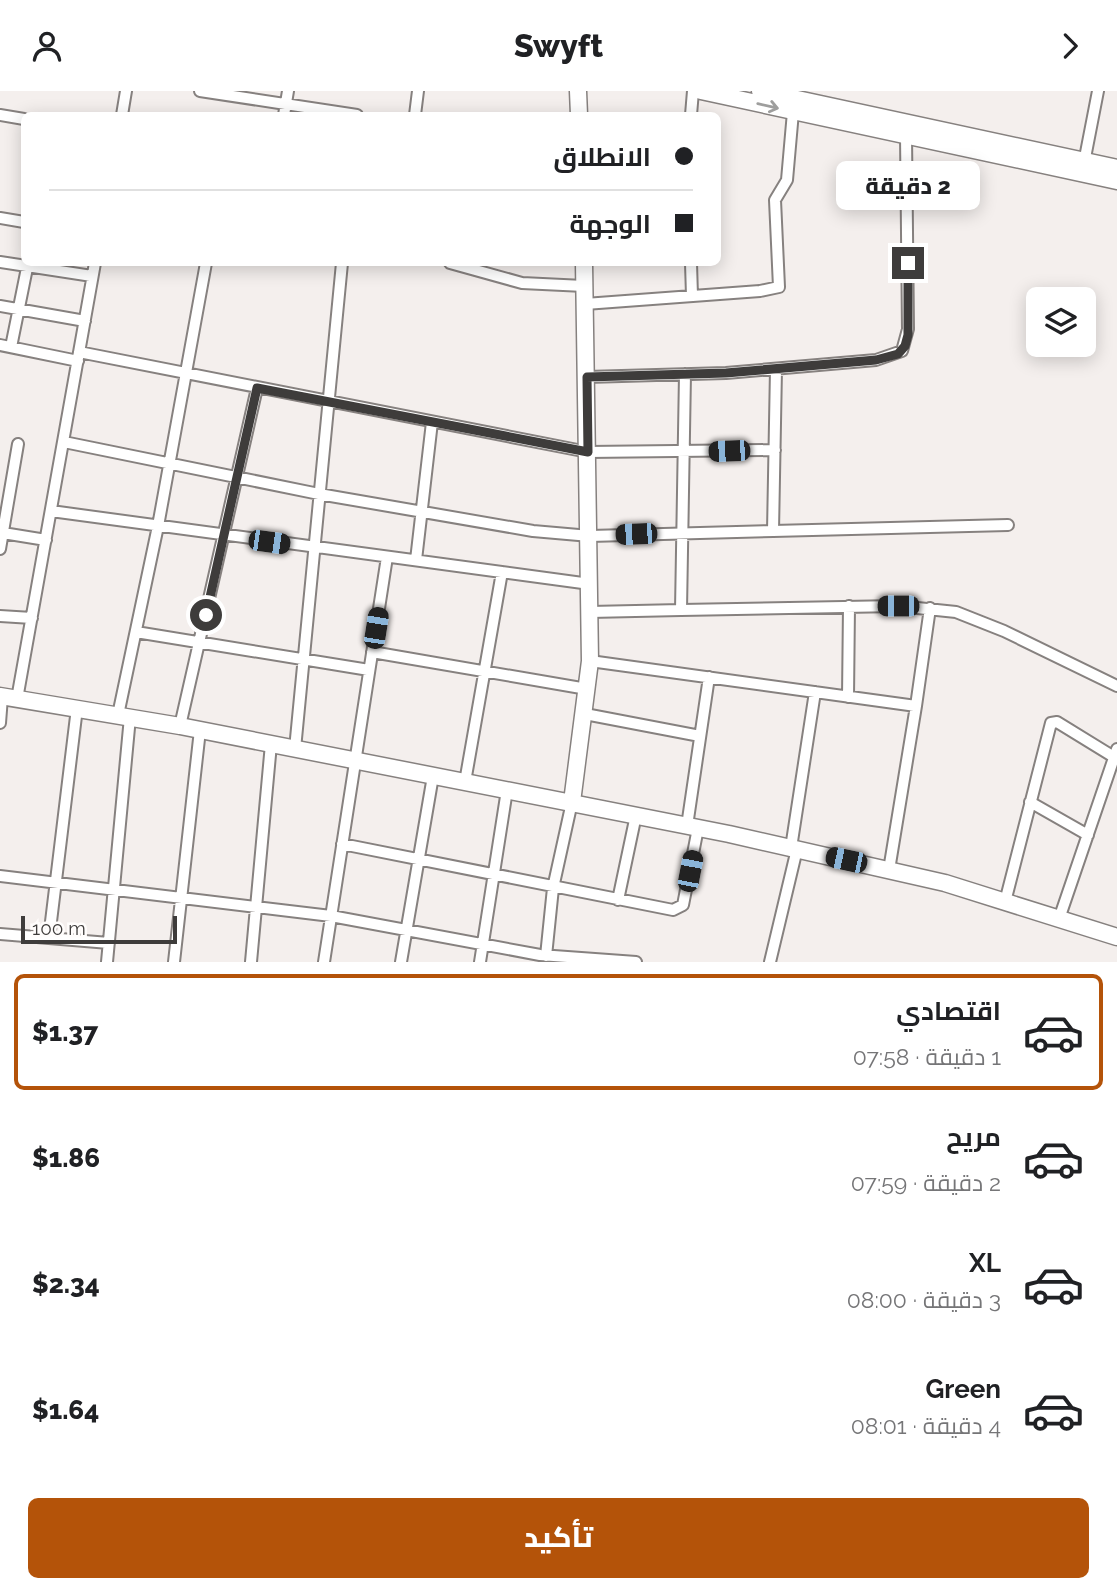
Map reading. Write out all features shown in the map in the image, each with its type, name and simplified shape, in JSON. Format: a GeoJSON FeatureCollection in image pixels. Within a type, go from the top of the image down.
{"type":"FeatureCollection","features":[{"type":"Feature","properties":{"kind":"street"},"geometry":{"type":"LineString","coordinates":[[122,112],[126,91]]}},
{"type":"Feature","properties":{"kind":"street"},"geometry":{"type":"LineString","coordinates":[[200,91],[285,110],[314,112]]}},
{"type":"Feature","properties":{"kind":"street"},"geometry":{"type":"LineString","coordinates":[[285,110],[288,91]]}},
{"type":"Feature","properties":{"kind":"street"},"geometry":{"type":"LineString","coordinates":[[415,112],[418,91]]}},
{"type":"Feature","properties":{"kind":"street"},"geometry":{"type":"LineString","coordinates":[[578,91],[579,112]]}},
{"type":"Feature","properties":{"kind":"street"},"geometry":{"type":"LineString","coordinates":[[691,112],[693,91]]}},
{"type":"Feature","properties":{"kind":"street"},"geometry":{"type":"LineString","coordinates":[[701,91],[1117,181]]}},
{"type":"Feature","properties":{"kind":"street"},"geometry":{"type":"LineString","coordinates":[[760,91],[1117,168]]}},
{"type":"Feature","properties":{"kind":"street"},"geometry":{"type":"LineString","coordinates":[[1084,163],[1098,91]]}},
{"type":"Feature","properties":{"kind":"street"},"geometry":{"type":"LineString","coordinates":[[585,304],[760,291],[779,287],[775,200],[788,178],[793,112]]}},
{"type":"Feature","properties":{"kind":"street"},"geometry":{"type":"LineString","coordinates":[[0,115],[21,118]]}},
{"type":"Feature","properties":{"kind":"street"},"geometry":{"type":"LineString","coordinates":[[587,377],[776,369],[889,358],[905,346],[908,329],[906,135]]}},
{"type":"Feature","properties":{"kind":"street"},"geometry":{"type":"LineString","coordinates":[[0,218],[21,222]]}},
{"type":"Feature","properties":{"kind":"street"},"geometry":{"type":"LineString","coordinates":[[0,262],[21,264]]}},
{"type":"Feature","properties":{"kind":"street"},"geometry":{"type":"LineString","coordinates":[[27,266],[19,309],[6,346],[184,373],[588,452],[775,450]]}},
{"type":"Feature","properties":{"kind":"street"},"geometry":{"type":"LineString","coordinates":[[32,266],[92,277]]}},
{"type":"Feature","properties":{"kind":"street"},"geometry":{"type":"LineString","coordinates":[[0,723],[32,618],[94,266]]}},
{"type":"Feature","properties":{"kind":"street"},"geometry":{"type":"LineString","coordinates":[[107,962],[124,716],[136,632],[205,266]]}},
{"type":"Feature","properties":{"kind":"street"},"geometry":{"type":"LineString","coordinates":[[295,749],[342,266]]}},
{"type":"Feature","properties":{"kind":"street"},"geometry":{"type":"LineString","coordinates":[[461,266],[522,283],[584,286]]}},
{"type":"Feature","properties":{"kind":"street"},"geometry":{"type":"LineString","coordinates":[[549,958],[553,888],[572,802],[590,661],[584,266]]}},
{"type":"Feature","properties":{"kind":"street"},"geometry":{"type":"LineString","coordinates":[[691,266],[692,296]]}},
{"type":"Feature","properties":{"kind":"street"},"geometry":{"type":"LineString","coordinates":[[0,306],[85,321]]}},
{"type":"Feature","properties":{"kind":"street"},"geometry":{"type":"LineString","coordinates":[[773,531],[776,369]]}},
{"type":"Feature","properties":{"kind":"street"},"geometry":{"type":"LineString","coordinates":[[681,610],[685,374]]}},
{"type":"Feature","properties":{"kind":"street"},"geometry":{"type":"LineString","coordinates":[[180,726],[257,388]]}},
{"type":"Feature","properties":{"kind":"street"},"geometry":{"type":"LineString","coordinates":[[416,560],[432,422]]}},
{"type":"Feature","properties":{"kind":"street"},"geometry":{"type":"LineString","coordinates":[[64,442],[517,529],[590,536],[1007,525]]}},
{"type":"Feature","properties":{"kind":"street"},"geometry":{"type":"LineString","coordinates":[[0,549],[18,445]]}},
{"type":"Feature","properties":{"kind":"street"},"geometry":{"type":"LineString","coordinates":[[51,511],[590,584]]}},
{"type":"Feature","properties":{"kind":"street"},"geometry":{"type":"LineString","coordinates":[[3,533],[46,540]]}},
{"type":"Feature","properties":{"kind":"street"},"geometry":{"type":"LineString","coordinates":[[324,962],[387,557]]}},
{"type":"Feature","properties":{"kind":"street"},"geometry":{"type":"LineString","coordinates":[[465,782],[502,572]]}},
{"type":"Feature","properties":{"kind":"street"},"geometry":{"type":"LineString","coordinates":[[848,697],[849,606]]}},
{"type":"Feature","properties":{"kind":"street"},"geometry":{"type":"LineString","coordinates":[[590,612],[849,606],[930,608],[977,619],[1117,686]]}},
{"type":"Feature","properties":{"kind":"street"},"geometry":{"type":"LineString","coordinates":[[889,870],[930,608]]}},
{"type":"Feature","properties":{"kind":"street"},"geometry":{"type":"LineString","coordinates":[[0,616],[32,618]]}},
{"type":"Feature","properties":{"kind":"street"},"geometry":{"type":"LineString","coordinates":[[136,632],[369,670]]}},
{"type":"Feature","properties":{"kind":"street"},"geometry":{"type":"LineString","coordinates":[[372,652],[587,689]]}},
{"type":"Feature","properties":{"kind":"street"},"geometry":{"type":"LineString","coordinates":[[590,661],[916,706]]}},
{"type":"Feature","properties":{"kind":"street"},"geometry":{"type":"LineString","coordinates":[[342,845],[668,910],[681,908],[693,827],[700,736],[709,677]]}},
{"type":"Feature","properties":{"kind":"street"},"geometry":{"type":"LineString","coordinates":[[770,962],[794,849],[815,692]]}},
{"type":"Feature","properties":{"kind":"street"},"geometry":{"type":"LineString","coordinates":[[6,697],[180,726],[693,827],[889,870],[1117,937]]}},
{"type":"Feature","properties":{"kind":"street"},"geometry":{"type":"LineString","coordinates":[[49,938],[77,708]]}},
{"type":"Feature","properties":{"kind":"street"},"geometry":{"type":"LineString","coordinates":[[585,714],[700,736]]}},
{"type":"Feature","properties":{"kind":"street"},"geometry":{"type":"LineString","coordinates":[[1005,902],[1051,723],[1057,722],[1115,762],[1059,919]]}},
{"type":"Feature","properties":{"kind":"street"},"geometry":{"type":"LineString","coordinates":[[174,962],[200,730]]}},
{"type":"Feature","properties":{"kind":"street"},"geometry":{"type":"LineString","coordinates":[[251,962],[271,744]]}},
{"type":"Feature","properties":{"kind":"street"},"geometry":{"type":"LineString","coordinates":[[401,962],[433,776]]}},
{"type":"Feature","properties":{"kind":"street"},"geometry":{"type":"LineString","coordinates":[[480,962],[507,790]]}},
{"type":"Feature","properties":{"kind":"street"},"geometry":{"type":"LineString","coordinates":[[1030,802],[1088,835]]}},
{"type":"Feature","properties":{"kind":"street"},"geometry":{"type":"LineString","coordinates":[[618,900],[636,815]]}},
{"type":"Feature","properties":{"kind":"street"},"geometry":{"type":"LineString","coordinates":[[0,876],[331,916],[549,958],[636,962]]}},
{"type":"Feature","properties":{"kind":"street"},"geometry":{"type":"LineString","coordinates":[[0,935],[109,943]]}},
{"type":"Feature","properties":{"kind":"route"},"geometry":{"type":"LineString","coordinates":[[206,615],[257,388],[588,452],[587,377],[726,373],[876,360],[898,354],[905,346],[908,335],[908,263]]}}]}
